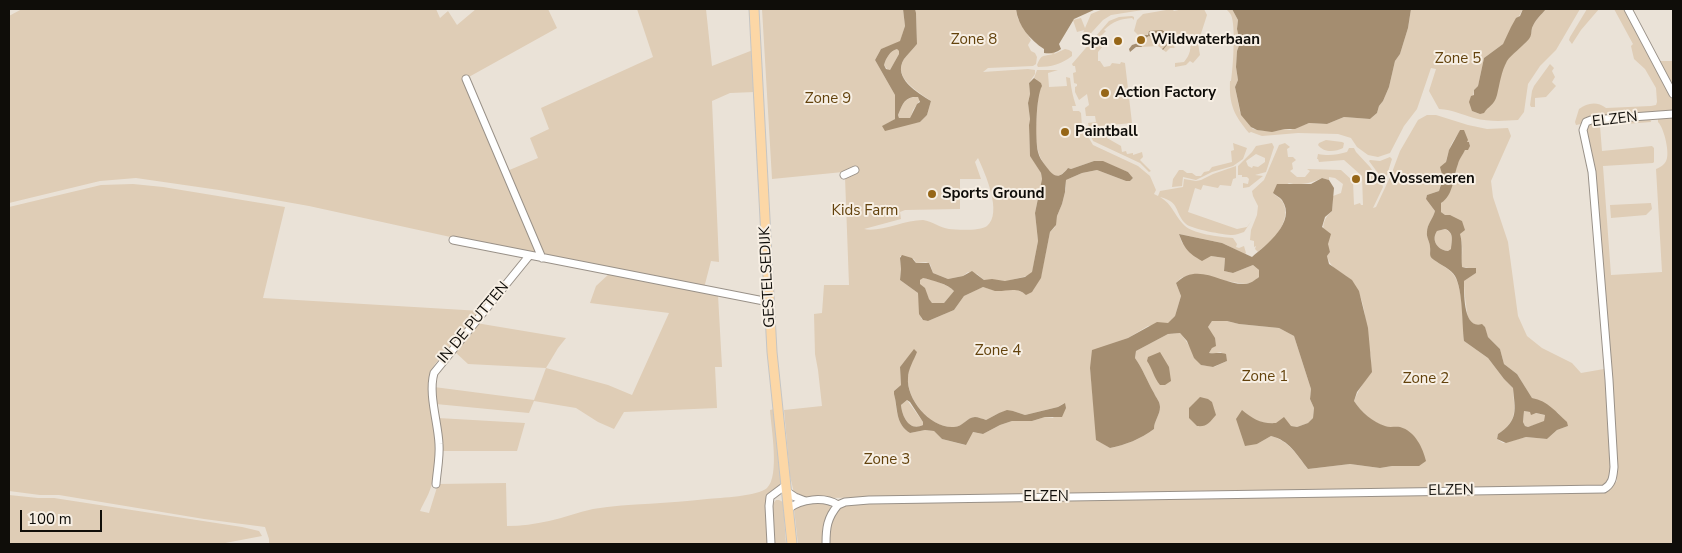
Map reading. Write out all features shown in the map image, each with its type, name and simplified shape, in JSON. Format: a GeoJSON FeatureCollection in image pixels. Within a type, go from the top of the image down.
{"type":"FeatureCollection","features":[{"type":"Feature","properties":{"kind":"main road","name":"GESTELSEDIJK"},"geometry":{"type":"LineString","coordinates":[[754,9],[769,302],[776,398],[792,544]]}},
{"type":"Feature","properties":{"kind":"street"},"geometry":{"type":"LineString","coordinates":[[1628,9],[1673,94]]}},
{"type":"Feature","properties":{"kind":"street"},"geometry":{"type":"LineString","coordinates":[[466,79],[542,258]]}},
{"type":"Feature","properties":{"kind":"street","name":"ELZEN"},"geometry":{"type":"LineString","coordinates":[[770,501],[787,496],[797,503],[832,501],[838,505],[845,502],[869,500],[1604,489],[1612,482],[1614,467],[1609,380],[1592,172],[1583,130],[1586,122],[1591,120],[1673,114]]}},
{"type":"Feature","properties":{"kind":"street"},"geometry":{"type":"LineString","coordinates":[[844,175],[855,170]]}},
{"type":"Feature","properties":{"kind":"street"},"geometry":{"type":"LineString","coordinates":[[453,240],[769,302]]}},
{"type":"Feature","properties":{"kind":"street","name":"IN DE PUTTEN"},"geometry":{"type":"LineString","coordinates":[[436,484],[439,444],[432,379],[434,373],[529,256]]}},
{"type":"Feature","properties":{"kind":"street","name":"ELZEN"},"geometry":{"type":"LineString","coordinates":[[770,501],[774,493],[806,501]]}},
{"type":"Feature","properties":{"kind":"street"},"geometry":{"type":"LineString","coordinates":[[770,501],[771,544]]}},
{"type":"Feature","properties":{"kind":"street"},"geometry":{"type":"LineString","coordinates":[[826,544],[826,525],[838,505]]}},
{"type":"Feature","properties":{"kind":"green space"},"geometry":{"type":"Polygon","coordinates":[[[22,9],[436,9],[440,18],[448,11],[457,25],[476,9],[548,9],[557,28],[467,78],[539,254],[487,245],[309,206],[136,178],[100,181],[9,203],[9,16],[22,9]]]}},
{"type":"Feature","properties":{"kind":"green space"},"geometry":{"type":"Polygon","coordinates":[[[637,9],[706,9],[712,66],[753,50],[755,92],[730,93],[712,101],[719,262],[711,261],[704,288],[545,257],[507,171],[538,158],[530,138],[549,129],[541,108],[653,57],[637,9]]]}},
{"type":"Feature","properties":{"kind":"green space"},"geometry":{"type":"Polygon","coordinates":[[[762,9],[903,9],[905,26],[900,42],[881,49],[875,60],[895,95],[895,119],[883,126],[920,122],[927,115],[931,101],[914,89],[901,72],[904,59],[917,44],[915,9],[1016,9],[1018,19],[1031,40],[1028,45],[1037,57],[1036,64],[1033,66],[988,68],[983,72],[1035,70],[1035,74],[1029,83],[1030,155],[1041,173],[1042,179],[1035,213],[1038,241],[1032,273],[1007,281],[984,280],[977,274],[968,272],[963,276],[948,279],[933,273],[930,264],[926,262],[916,263],[914,259],[900,256],[900,280],[918,293],[921,318],[928,321],[954,310],[964,296],[983,287],[993,290],[1017,290],[1024,293],[1033,290],[1041,276],[1050,232],[1055,227],[1066,188],[1066,180],[1082,173],[1097,170],[1126,181],[1130,181],[1133,178],[1128,172],[1103,162],[1094,161],[1071,169],[1068,168],[1059,176],[1054,175],[1048,170],[1040,157],[1036,140],[1038,93],[1041,88],[1034,78],[1037,70],[1058,70],[1048,73],[1049,87],[1067,86],[1066,77],[1070,78],[1076,106],[1072,106],[1073,111],[1081,113],[1082,126],[1093,145],[1138,166],[1150,176],[1156,190],[1154,194],[1158,196],[1160,191],[1183,187],[1184,179],[1201,180],[1236,166],[1236,178],[1233,179],[1231,186],[1220,185],[1218,188],[1203,185],[1201,190],[1195,188],[1188,212],[1237,229],[1247,227],[1252,220],[1244,232],[1228,235],[1189,226],[1182,220],[1171,202],[1160,197],[1168,203],[1187,227],[1206,234],[1233,238],[1237,244],[1236,247],[1244,246],[1246,253],[1222,243],[1179,234],[1182,243],[1211,256],[1225,258],[1224,271],[1233,273],[1253,265],[1259,270],[1259,277],[1253,282],[1245,284],[1189,275],[1181,278],[1176,283],[1181,296],[1175,316],[1168,324],[1148,326],[1128,338],[1106,346],[1090,368],[1097,440],[1110,448],[1133,441],[1154,429],[1160,405],[1135,358],[1136,351],[1168,334],[1180,333],[1201,365],[1214,367],[1227,361],[1221,352],[1209,353],[1212,348],[1208,327],[1212,321],[1227,321],[1279,328],[1294,336],[1311,389],[1310,399],[1314,408],[1313,418],[1308,423],[1297,427],[1253,420],[1257,444],[1271,436],[1277,438],[1292,449],[1308,469],[1350,464],[1380,468],[1419,466],[1399,427],[1388,427],[1377,423],[1364,413],[1354,401],[1369,372],[1371,362],[1365,314],[1358,290],[1350,279],[1335,269],[1329,262],[1327,256],[1330,252],[1324,235],[1323,225],[1327,216],[1332,211],[1333,196],[1341,193],[1343,184],[1335,178],[1329,177],[1329,180],[1322,178],[1306,184],[1289,183],[1273,193],[1281,200],[1284,206],[1284,221],[1274,238],[1258,252],[1255,249],[1256,246],[1254,247],[1254,241],[1250,240],[1258,206],[1252,191],[1264,180],[1279,145],[1285,143],[1290,147],[1287,149],[1288,157],[1293,157],[1296,160],[1292,163],[1293,169],[1290,171],[1297,177],[1305,177],[1310,171],[1307,169],[1341,170],[1353,181],[1354,205],[1360,203],[1363,205],[1362,176],[1344,160],[1319,162],[1317,159],[1318,154],[1336,154],[1347,152],[1349,148],[1354,148],[1370,167],[1383,187],[1373,208],[1376,207],[1400,151],[1418,120],[1427,115],[1436,115],[1487,129],[1508,128],[1511,136],[1491,181],[1493,197],[1508,242],[1518,316],[1527,336],[1542,348],[1572,363],[1581,373],[1604,369],[1611,469],[1610,480],[1605,486],[807,498],[794,493],[790,476],[784,410],[822,406],[815,354],[814,314],[822,313],[824,285],[849,285],[845,177],[843,172],[772,179],[762,9]],[[1460,130],[1452,143],[1439,191],[1427,195],[1426,199],[1435,211],[1427,229],[1431,256],[1432,259],[1451,272],[1458,283],[1464,341],[1488,358],[1513,388],[1514,414],[1505,429],[1498,434],[1497,439],[1503,443],[1526,437],[1547,439],[1557,430],[1568,426],[1558,413],[1532,398],[1517,374],[1504,364],[1500,349],[1488,337],[1484,327],[1472,323],[1468,318],[1464,281],[1476,273],[1476,269],[1462,267],[1462,241],[1452,223],[1441,212],[1441,203],[1451,190],[1458,162],[1470,144],[1469,142],[1467,143],[1463,130],[1460,130]],[[978,158],[975,162],[981,179],[960,179],[960,209],[905,210],[900,212],[901,219],[864,229],[877,229],[923,220],[953,229],[984,228],[991,220],[993,203],[988,183],[978,158]],[[909,356],[900,367],[901,385],[894,391],[896,409],[899,420],[910,433],[925,430],[934,431],[942,439],[965,445],[972,432],[983,434],[1012,421],[1032,421],[1045,417],[1053,418],[1064,403],[1058,407],[1025,415],[1013,411],[999,413],[986,420],[972,417],[958,427],[947,427],[931,420],[913,399],[908,383],[909,356]]]}},
{"type":"Feature","properties":{"kind":"green space"},"geometry":{"type":"Polygon","coordinates":[[[1103,9],[1149,9],[1111,15],[1103,20],[1083,42],[1081,40],[1084,30],[1077,32],[1073,20],[1081,18],[1085,28],[1091,14],[1103,9]]]}},
{"type":"Feature","properties":{"kind":"green space"},"geometry":{"type":"Polygon","coordinates":[[[1172,9],[1174,11],[1204,9],[1207,15],[1198,43],[1200,55],[1193,63],[1190,61],[1186,65],[1175,67],[1175,63],[1184,62],[1188,57],[1190,51],[1189,38],[1183,40],[1177,36],[1174,39],[1176,43],[1175,48],[1170,48],[1166,52],[1163,50],[1167,45],[1170,46],[1174,43],[1171,39],[1174,37],[1170,37],[1172,34],[1167,31],[1165,33],[1159,31],[1149,32],[1147,35],[1140,35],[1139,40],[1138,35],[1134,31],[1137,20],[1143,14],[1172,9]]]}},
{"type":"Feature","properties":{"kind":"green space","name":"Zone 5"},"geometry":{"type":"Polygon","coordinates":[[[1226,9],[1232,9],[1238,20],[1237,29],[1240,43],[1237,51],[1236,67],[1238,80],[1235,87],[1240,112],[1253,129],[1276,131],[1290,130],[1309,123],[1327,124],[1344,117],[1370,119],[1377,113],[1389,87],[1395,61],[1400,54],[1408,28],[1411,9],[1523,9],[1503,44],[1484,58],[1478,86],[1474,90],[1472,111],[1480,114],[1488,107],[1496,95],[1507,60],[1530,37],[1535,22],[1546,9],[1580,9],[1556,50],[1540,66],[1528,84],[1524,112],[1518,120],[1485,120],[1439,109],[1429,91],[1436,69],[1431,68],[1417,109],[1404,126],[1390,153],[1378,157],[1368,155],[1357,147],[1351,138],[1338,134],[1298,133],[1262,136],[1249,133],[1236,115],[1230,97],[1234,37],[1233,20],[1226,9]]]}},
{"type":"Feature","properties":{"kind":"green space"},"geometry":{"type":"Polygon","coordinates":[[[1587,9],[1599,9],[1572,44],[1569,40],[1570,37],[1587,9]]]}},
{"type":"Feature","properties":{"kind":"green space"},"geometry":{"type":"Polygon","coordinates":[[[1614,9],[1626,9],[1673,100],[1673,111],[1591,117],[1576,125],[1575,122],[1579,109],[1585,105],[1599,104],[1606,108],[1651,106],[1656,105],[1657,102],[1656,88],[1645,69],[1634,59],[1631,46],[1633,44],[1614,9]]]}},
{"type":"Feature","properties":{"kind":"green space","name":"Action Factory"},"geometry":{"type":"Polygon","coordinates":[[[1132,16],[1134,20],[1132,18],[1117,21],[1104,30],[1106,31],[1101,36],[1108,45],[1103,46],[1098,52],[1098,61],[1104,67],[1110,66],[1112,63],[1125,63],[1132,123],[1089,127],[1088,123],[1096,122],[1095,116],[1086,116],[1085,108],[1089,105],[1087,94],[1079,100],[1075,92],[1077,84],[1074,83],[1073,73],[1076,72],[1075,66],[1072,64],[1109,21],[1119,17],[1132,16]]]}},
{"type":"Feature","properties":{"kind":"green space"},"geometry":{"type":"Polygon","coordinates":[[[1153,32],[1158,34],[1161,32],[1164,34],[1171,33],[1166,40],[1170,39],[1169,42],[1173,43],[1167,44],[1162,49],[1158,46],[1142,47],[1141,37],[1153,37],[1155,34],[1153,32]]]}},
{"type":"Feature","properties":{"kind":"green space"},"geometry":{"type":"Polygon","coordinates":[[[897,49],[899,54],[890,70],[888,70],[884,65],[886,60],[890,53],[897,49]]]}},
{"type":"Feature","properties":{"kind":"green space"},"geometry":{"type":"Polygon","coordinates":[[[1045,49],[1055,52],[1054,54],[1065,49],[1069,50],[1072,52],[1072,56],[1056,65],[1038,67],[1037,65],[1042,57],[1053,54],[1044,53],[1045,49]]]}},
{"type":"Feature","properties":{"kind":"green space"},"geometry":{"type":"Polygon","coordinates":[[[1658,61],[1673,61],[1673,89],[1658,61]]]}},
{"type":"Feature","properties":{"kind":"green space"},"geometry":{"type":"Polygon","coordinates":[[[1550,64],[1554,68],[1552,71],[1555,77],[1552,82],[1556,86],[1546,97],[1535,98],[1535,107],[1531,107],[1534,86],[1550,64]]]}},
{"type":"Feature","properties":{"kind":"green space"},"geometry":{"type":"Polygon","coordinates":[[[918,97],[920,100],[913,110],[910,119],[899,118],[898,115],[905,102],[910,98],[918,97]]]}},
{"type":"Feature","properties":{"kind":"green space"},"geometry":{"type":"Polygon","coordinates":[[[1673,116],[1673,544],[829,544],[829,528],[834,515],[843,507],[860,503],[1606,492],[1617,481],[1617,472],[1595,166],[1585,130],[1588,124],[1596,122],[1650,118],[1651,122],[1600,126],[1602,151],[1652,146],[1654,148],[1653,163],[1603,166],[1611,275],[1662,272],[1656,169],[1664,164],[1667,150],[1666,139],[1658,122],[1658,117],[1673,116]]]}},
{"type":"Feature","properties":{"kind":"green space"},"geometry":{"type":"Polygon","coordinates":[[[1090,130],[1102,134],[1105,131],[1107,138],[1121,146],[1122,152],[1126,151],[1127,154],[1133,153],[1133,155],[1142,152],[1143,157],[1140,160],[1151,171],[1149,172],[1140,163],[1093,141],[1090,130]]]}},
{"type":"Feature","properties":{"kind":"green space"},"geometry":{"type":"Polygon","coordinates":[[[1326,140],[1342,142],[1344,143],[1343,148],[1326,151],[1320,148],[1319,143],[1326,140]]]}},
{"type":"Feature","properties":{"kind":"green space"},"geometry":{"type":"Polygon","coordinates":[[[1233,143],[1247,148],[1243,159],[1233,166],[1212,172],[1196,180],[1183,177],[1182,186],[1172,187],[1173,179],[1179,170],[1201,176],[1212,167],[1232,162],[1231,151],[1234,150],[1233,143]]]}},
{"type":"Feature","properties":{"kind":"green space"},"geometry":{"type":"Polygon","coordinates":[[[1272,143],[1274,147],[1266,172],[1255,175],[1263,176],[1249,187],[1243,188],[1243,183],[1248,184],[1249,179],[1238,175],[1238,166],[1256,146],[1272,143]],[[1256,154],[1246,161],[1248,166],[1252,168],[1253,166],[1258,167],[1265,162],[1265,158],[1256,154]]]}},
{"type":"Feature","properties":{"kind":"green space"},"geometry":{"type":"Polygon","coordinates":[[[1390,157],[1392,159],[1386,178],[1383,180],[1369,161],[1380,161],[1390,157]]]}},
{"type":"Feature","properties":{"kind":"green space"},"geometry":{"type":"Polygon","coordinates":[[[133,184],[163,187],[285,207],[263,298],[481,311],[431,371],[429,379],[436,444],[435,470],[431,487],[420,511],[429,513],[438,484],[506,483],[507,526],[544,522],[587,510],[607,507],[678,502],[756,493],[767,488],[773,473],[774,451],[770,410],[774,409],[782,482],[771,493],[769,544],[269,544],[265,527],[59,495],[40,495],[9,491],[9,207],[101,185],[133,184]]]}},
{"type":"Feature","properties":{"kind":"green space"},"geometry":{"type":"Polygon","coordinates":[[[1651,203],[1652,209],[1646,215],[1611,218],[1610,205],[1651,203]]]}},
{"type":"Feature","properties":{"kind":"green space"},"geometry":{"type":"Polygon","coordinates":[[[1445,229],[1452,237],[1451,249],[1448,251],[1438,247],[1435,241],[1437,231],[1445,229]]]}},
{"type":"Feature","properties":{"kind":"green space"},"geometry":{"type":"Polygon","coordinates":[[[610,273],[718,295],[722,367],[715,367],[717,408],[624,412],[614,429],[598,422],[576,408],[534,401],[529,413],[436,404],[434,387],[534,400],[546,368],[608,385],[632,395],[669,313],[590,303],[596,286],[610,273]]]}},
{"type":"Feature","properties":{"kind":"green space"},"geometry":{"type":"Polygon","coordinates":[[[921,278],[939,282],[954,291],[944,303],[932,303],[920,285],[921,278]]]}},
{"type":"Feature","properties":{"kind":"green space"},"geometry":{"type":"Polygon","coordinates":[[[476,323],[566,338],[546,368],[468,364],[454,351],[476,323]]]}},
{"type":"Feature","properties":{"kind":"green space"},"geometry":{"type":"Polygon","coordinates":[[[907,400],[923,422],[923,425],[918,427],[907,422],[901,405],[907,400]]]}},
{"type":"Feature","properties":{"kind":"green space"},"geometry":{"type":"Polygon","coordinates":[[[1524,411],[1545,415],[1544,422],[1528,427],[1525,426],[1523,422],[1524,411]]]}},
{"type":"Feature","properties":{"kind":"green space"},"geometry":{"type":"Polygon","coordinates":[[[438,418],[525,423],[517,451],[442,451],[438,418]]]}},
{"type":"Feature","properties":{"kind":"green space"},"geometry":{"type":"Polygon","coordinates":[[[9,495],[54,498],[242,527],[259,531],[262,536],[220,544],[9,544],[9,495]]]}},
{"type":"Feature","properties":{"kind":"green space"},"geometry":{"type":"Polygon","coordinates":[[[776,500],[783,502],[786,544],[774,544],[771,506],[776,500]]]}},
{"type":"Feature","properties":{"kind":"green space"},"geometry":{"type":"Polygon","coordinates":[[[807,503],[827,503],[830,506],[831,510],[824,526],[824,544],[798,544],[794,509],[807,503]]]}},
{"type":"Feature","properties":{"kind":"shaded area"},"geometry":{"type":"Polygon","coordinates":[[[903,9],[915,9],[917,44],[904,59],[901,72],[908,84],[931,101],[927,115],[920,122],[885,131],[882,126],[895,119],[895,95],[875,60],[881,49],[900,41],[905,26],[903,9]],[[897,49],[892,51],[887,57],[884,65],[886,69],[890,70],[899,54],[897,49]],[[913,97],[903,103],[898,115],[899,118],[910,118],[920,102],[918,97],[913,97]]]}},
{"type":"Feature","properties":{"kind":"shaded area"},"geometry":{"type":"Polygon","coordinates":[[[1016,9],[1096,9],[1074,19],[1059,44],[1061,49],[1055,52],[1044,53],[1044,49],[1034,41],[1019,21],[1016,9]]]}},
{"type":"Feature","properties":{"kind":"shaded area"},"geometry":{"type":"Polygon","coordinates":[[[1232,9],[1411,9],[1408,28],[1400,54],[1395,61],[1389,87],[1377,113],[1370,119],[1344,117],[1327,124],[1309,123],[1295,129],[1272,132],[1257,130],[1251,127],[1241,115],[1235,87],[1238,80],[1236,67],[1237,51],[1240,43],[1237,29],[1238,20],[1232,9]]]}},
{"type":"Feature","properties":{"kind":"shaded area"},"geometry":{"type":"Polygon","coordinates":[[[1523,9],[1546,9],[1533,25],[1529,39],[1507,61],[1494,101],[1484,113],[1480,114],[1472,111],[1469,102],[1471,96],[1474,95],[1474,90],[1478,86],[1484,58],[1503,44],[1516,18],[1520,16],[1523,9]]]}},
{"type":"Feature","properties":{"kind":"shaded area","name":"Wildwaterbaan"},"geometry":{"type":"Polygon","coordinates":[[[1162,30],[1172,33],[1170,37],[1174,44],[1167,45],[1163,50],[1167,44],[1173,44],[1169,42],[1168,35],[1171,33],[1164,34],[1161,32],[1158,34],[1153,32],[1155,34],[1152,38],[1149,36],[1144,39],[1141,37],[1142,47],[1136,47],[1130,52],[1129,49],[1132,45],[1141,42],[1139,35],[1148,35],[1149,31],[1162,30]]]}},
{"type":"Feature","properties":{"kind":"shaded area"},"geometry":{"type":"Polygon","coordinates":[[[1034,78],[1042,86],[1037,108],[1037,146],[1040,157],[1053,174],[1058,176],[1068,168],[1071,169],[1094,161],[1103,161],[1128,172],[1133,178],[1130,181],[1126,181],[1097,170],[1082,173],[1066,180],[1065,192],[1056,225],[1050,232],[1041,278],[1032,292],[1026,295],[1019,291],[995,291],[983,287],[964,296],[954,310],[928,321],[923,320],[919,314],[918,293],[900,280],[900,258],[902,255],[912,258],[916,263],[929,263],[933,273],[948,279],[963,276],[972,271],[984,280],[1005,281],[1025,277],[1032,272],[1038,241],[1035,213],[1042,179],[1041,173],[1030,156],[1029,83],[1034,78]],[[923,278],[920,280],[920,284],[925,288],[932,303],[944,303],[954,291],[944,284],[923,278]]]}},
{"type":"Feature","properties":{"kind":"shaded area"},"geometry":{"type":"Polygon","coordinates":[[[1460,130],[1464,130],[1470,146],[1459,160],[1451,191],[1441,203],[1441,212],[1462,221],[1465,230],[1460,234],[1462,267],[1476,268],[1476,273],[1464,281],[1468,316],[1471,322],[1482,324],[1485,327],[1488,337],[1500,349],[1504,364],[1517,374],[1532,398],[1547,404],[1567,422],[1568,426],[1557,430],[1547,439],[1526,437],[1506,443],[1497,439],[1498,434],[1513,419],[1515,409],[1513,388],[1488,358],[1464,341],[1458,282],[1451,271],[1430,256],[1427,229],[1435,211],[1426,199],[1427,195],[1439,191],[1443,178],[1440,167],[1446,162],[1449,150],[1460,130]],[[1445,229],[1437,231],[1435,241],[1438,247],[1448,251],[1451,249],[1452,237],[1450,232],[1445,229]],[[1524,411],[1523,422],[1525,426],[1528,427],[1544,421],[1545,415],[1536,413],[1531,415],[1530,412],[1524,411]]]}},
{"type":"Feature","properties":{"kind":"shaded area"},"geometry":{"type":"Polygon","coordinates":[[[1322,178],[1329,180],[1334,188],[1332,211],[1325,217],[1322,227],[1331,234],[1328,244],[1330,252],[1327,256],[1329,264],[1352,280],[1359,291],[1368,328],[1372,372],[1357,392],[1354,401],[1364,413],[1376,422],[1387,427],[1400,427],[1410,432],[1423,451],[1426,461],[1419,466],[1380,468],[1350,464],[1308,469],[1288,445],[1277,438],[1271,436],[1257,444],[1245,446],[1236,419],[1242,410],[1266,423],[1276,423],[1284,417],[1291,426],[1297,427],[1308,423],[1313,418],[1314,408],[1310,399],[1311,389],[1294,336],[1279,328],[1227,321],[1212,321],[1208,327],[1215,338],[1216,346],[1209,353],[1226,354],[1227,361],[1213,367],[1201,365],[1194,358],[1187,341],[1180,333],[1168,334],[1136,351],[1135,358],[1160,405],[1154,429],[1133,441],[1110,448],[1096,440],[1090,368],[1092,350],[1128,338],[1157,322],[1168,323],[1175,316],[1181,296],[1176,283],[1184,277],[1201,274],[1245,284],[1251,283],[1259,277],[1259,270],[1253,265],[1233,273],[1224,271],[1225,258],[1211,256],[1202,261],[1187,250],[1179,234],[1222,243],[1252,257],[1272,239],[1283,225],[1286,208],[1282,200],[1273,193],[1277,184],[1311,184],[1322,178]]]}},
{"type":"Feature","properties":{"kind":"shaded area"},"geometry":{"type":"Polygon","coordinates":[[[914,349],[917,352],[908,375],[908,386],[911,395],[929,418],[945,426],[957,427],[972,417],[986,420],[1007,410],[1025,415],[1058,407],[1065,403],[1066,408],[1062,417],[1045,417],[1032,421],[1012,421],[983,434],[973,432],[966,445],[942,439],[934,431],[925,430],[910,433],[899,420],[894,394],[894,391],[901,385],[900,367],[914,349]],[[907,400],[901,405],[907,422],[918,427],[923,425],[923,422],[907,400]]]}},
{"type":"Feature","properties":{"kind":"shaded area"},"geometry":{"type":"Polygon","coordinates":[[[1160,352],[1169,367],[1171,381],[1165,385],[1160,385],[1147,361],[1148,357],[1160,352]]]}},
{"type":"Feature","properties":{"kind":"shaded area"},"geometry":{"type":"Polygon","coordinates":[[[1200,397],[1212,402],[1216,415],[1208,424],[1197,426],[1189,418],[1189,408],[1200,397]]]}},
{"type":"Feature","properties":{"kind":"place","name":"Wildwaterbaan"},"geometry":{"type":"Point","coordinates":[1141,40]}},
{"type":"Feature","properties":{"kind":"place","name":"Spa"},"geometry":{"type":"Point","coordinates":[1118,41]}},
{"type":"Feature","properties":{"kind":"place","name":"Action Factory"},"geometry":{"type":"Point","coordinates":[1105,93]}},
{"type":"Feature","properties":{"kind":"place","name":"Paintball"},"geometry":{"type":"Point","coordinates":[1065,132]}},
{"type":"Feature","properties":{"kind":"place","name":"De Vossemeren"},"geometry":{"type":"Point","coordinates":[1356,179]}},
{"type":"Feature","properties":{"kind":"place","name":"Sports Ground"},"geometry":{"type":"Point","coordinates":[932,194]}},
{"type":"Feature","properties":{"kind":"park label","name":"Zone 8"},"geometry":{"type":"Point","coordinates":[974,40]}},
{"type":"Feature","properties":{"kind":"park label","name":"Zone 9"},"geometry":{"type":"Point","coordinates":[828,99]}},
{"type":"Feature","properties":{"kind":"park label","name":"Kids Farm"},"geometry":{"type":"Point","coordinates":[865,211]}},
{"type":"Feature","properties":{"kind":"park label","name":"Zone 4"},"geometry":{"type":"Point","coordinates":[998,351]}},
{"type":"Feature","properties":{"kind":"park label","name":"Zone 1"},"geometry":{"type":"Point","coordinates":[1265,377]}},
{"type":"Feature","properties":{"kind":"park label","name":"Zone 2"},"geometry":{"type":"Point","coordinates":[1426,379]}},
{"type":"Feature","properties":{"kind":"park label","name":"Zone 3"},"geometry":{"type":"Point","coordinates":[887,460]}}]}
